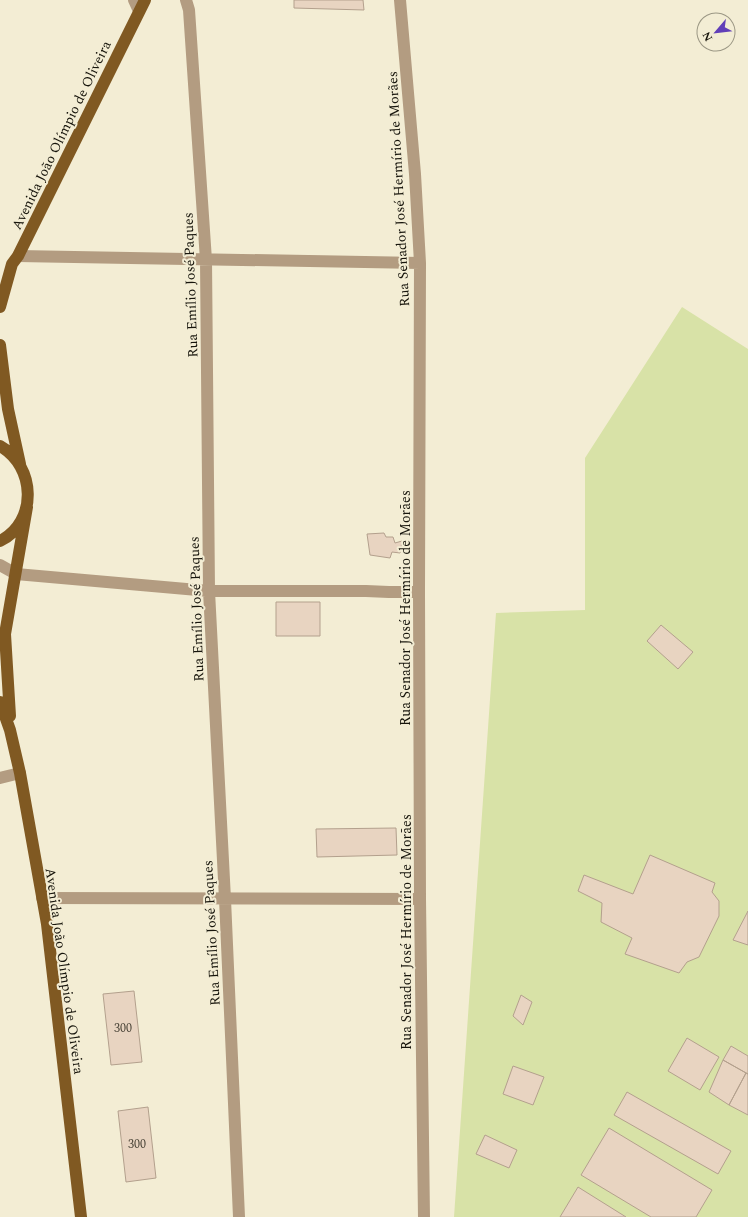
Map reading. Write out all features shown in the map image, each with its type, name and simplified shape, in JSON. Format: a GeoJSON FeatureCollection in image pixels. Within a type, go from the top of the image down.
{"type":"FeatureCollection","features":[{"type":"Feature","properties":{"kind":"main road","name":"Avenida João Olímpio de Oliveira"},"geometry":{"type":"LineString","coordinates":[[0,307],[12,264],[18,256],[145,0]]}},
{"type":"Feature","properties":{"kind":"main road"},"geometry":{"type":"LineString","coordinates":[[0,345],[8,409],[20,464]]}},
{"type":"Feature","properties":{"kind":"main road"},"geometry":{"type":"LineString","coordinates":[[0,446],[7,450],[20,464]]}},
{"type":"Feature","properties":{"kind":"main road","name":"Avenida João Olímpio de Oliveira"},"geometry":{"type":"LineString","coordinates":[[10,730],[5,634],[27,507],[28,492],[26,478],[20,464]]}},
{"type":"Feature","properties":{"kind":"main road"},"geometry":{"type":"LineString","coordinates":[[0,541],[6,538],[19,524],[27,507]]}},
{"type":"Feature","properties":{"kind":"main road","name":"Avenida João Olímpio de Oliveira"},"geometry":{"type":"LineString","coordinates":[[0,702],[10,730],[20,773],[47,924],[81,1217]]}},
{"type":"Feature","properties":{"kind":"street"},"geometry":{"type":"LineString","coordinates":[[134,0],[139,11]]}},
{"type":"Feature","properties":{"kind":"street","name":"Rua Emílio José Paques"},"geometry":{"type":"LineString","coordinates":[[186,0],[189,10],[206,260],[209,591],[225,899],[239,1217]]}},
{"type":"Feature","properties":{"kind":"street","name":"Rua Senador José Hermírio de Morães"},"geometry":{"type":"LineString","coordinates":[[400,0],[415,174],[420,263],[420,899],[424,1217]]}},
{"type":"Feature","properties":{"kind":"street"},"geometry":{"type":"LineString","coordinates":[[18,256],[420,263]]}},
{"type":"Feature","properties":{"kind":"street"},"geometry":{"type":"LineString","coordinates":[[0,565],[16,574],[209,591],[419,592]]}},
{"type":"Feature","properties":{"kind":"street"},"geometry":{"type":"LineString","coordinates":[[0,778],[20,773]]}},
{"type":"Feature","properties":{"kind":"street"},"geometry":{"type":"LineString","coordinates":[[42,898],[420,899]]}},
{"type":"Feature","properties":{"kind":"green space"},"geometry":{"type":"Polygon","coordinates":[[[682,307],[748,349],[748,1217],[454,1217],[496,613],[585,610],[585,458],[682,307]]]}},
{"type":"Feature","properties":{"kind":"building"},"geometry":{"type":"Polygon","coordinates":[[[294,0],[363,0],[364,10],[294,8],[294,0]]]}},
{"type":"Feature","properties":{"kind":"building"},"geometry":{"type":"Polygon","coordinates":[[[384,533],[386,537],[393,537],[395,543],[402,541],[400,553],[392,552],[390,558],[370,555],[367,534],[384,533]]]}},
{"type":"Feature","properties":{"kind":"building"},"geometry":{"type":"Polygon","coordinates":[[[276,602],[320,602],[320,636],[276,636],[276,602]]]}},
{"type":"Feature","properties":{"kind":"building"},"geometry":{"type":"Polygon","coordinates":[[[661,625],[693,652],[678,669],[647,641],[661,625]]]}},
{"type":"Feature","properties":{"kind":"building"},"geometry":{"type":"Polygon","coordinates":[[[396,828],[397,855],[317,857],[316,829],[396,828]]]}},
{"type":"Feature","properties":{"kind":"building"},"geometry":{"type":"Polygon","coordinates":[[[650,855],[715,883],[712,892],[719,901],[719,916],[699,957],[687,962],[679,973],[625,954],[632,938],[601,922],[602,903],[578,891],[584,875],[633,894],[650,855]]]}},
{"type":"Feature","properties":{"kind":"building"},"geometry":{"type":"Polygon","coordinates":[[[748,911],[748,945],[733,940],[748,911]]]}},
{"type":"Feature","properties":{"kind":"building"},"geometry":{"type":"Polygon","coordinates":[[[134,991],[142,1062],[111,1065],[103,994],[134,991]]]}},
{"type":"Feature","properties":{"kind":"building"},"geometry":{"type":"Polygon","coordinates":[[[521,995],[532,1002],[523,1025],[513,1016],[521,995]]]}},
{"type":"Feature","properties":{"kind":"building"},"geometry":{"type":"Polygon","coordinates":[[[687,1038],[719,1057],[700,1090],[668,1071],[687,1038]]]}},
{"type":"Feature","properties":{"kind":"building"},"geometry":{"type":"Polygon","coordinates":[[[731,1046],[748,1056],[748,1074],[723,1060],[731,1046]]]}},
{"type":"Feature","properties":{"kind":"building"},"geometry":{"type":"Polygon","coordinates":[[[723,1060],[746,1073],[729,1105],[709,1092],[723,1060]]]}},
{"type":"Feature","properties":{"kind":"building"},"geometry":{"type":"Polygon","coordinates":[[[513,1066],[544,1077],[533,1105],[503,1094],[513,1066]]]}},
{"type":"Feature","properties":{"kind":"building"},"geometry":{"type":"Polygon","coordinates":[[[746,1073],[748,1074],[748,1115],[729,1105],[746,1073]]]}},
{"type":"Feature","properties":{"kind":"building"},"geometry":{"type":"Polygon","coordinates":[[[627,1092],[731,1151],[718,1174],[614,1115],[627,1092]]]}},
{"type":"Feature","properties":{"kind":"building"},"geometry":{"type":"Polygon","coordinates":[[[148,1107],[156,1178],[126,1182],[118,1111],[148,1107]]]}},
{"type":"Feature","properties":{"kind":"building"},"geometry":{"type":"Polygon","coordinates":[[[609,1128],[712,1190],[696,1217],[651,1217],[581,1175],[609,1128]]]}},
{"type":"Feature","properties":{"kind":"building"},"geometry":{"type":"Polygon","coordinates":[[[485,1135],[517,1150],[509,1168],[476,1154],[485,1135]]]}},
{"type":"Feature","properties":{"kind":"building"},"geometry":{"type":"Polygon","coordinates":[[[578,1187],[626,1217],[560,1217],[578,1187]]]}}]}
